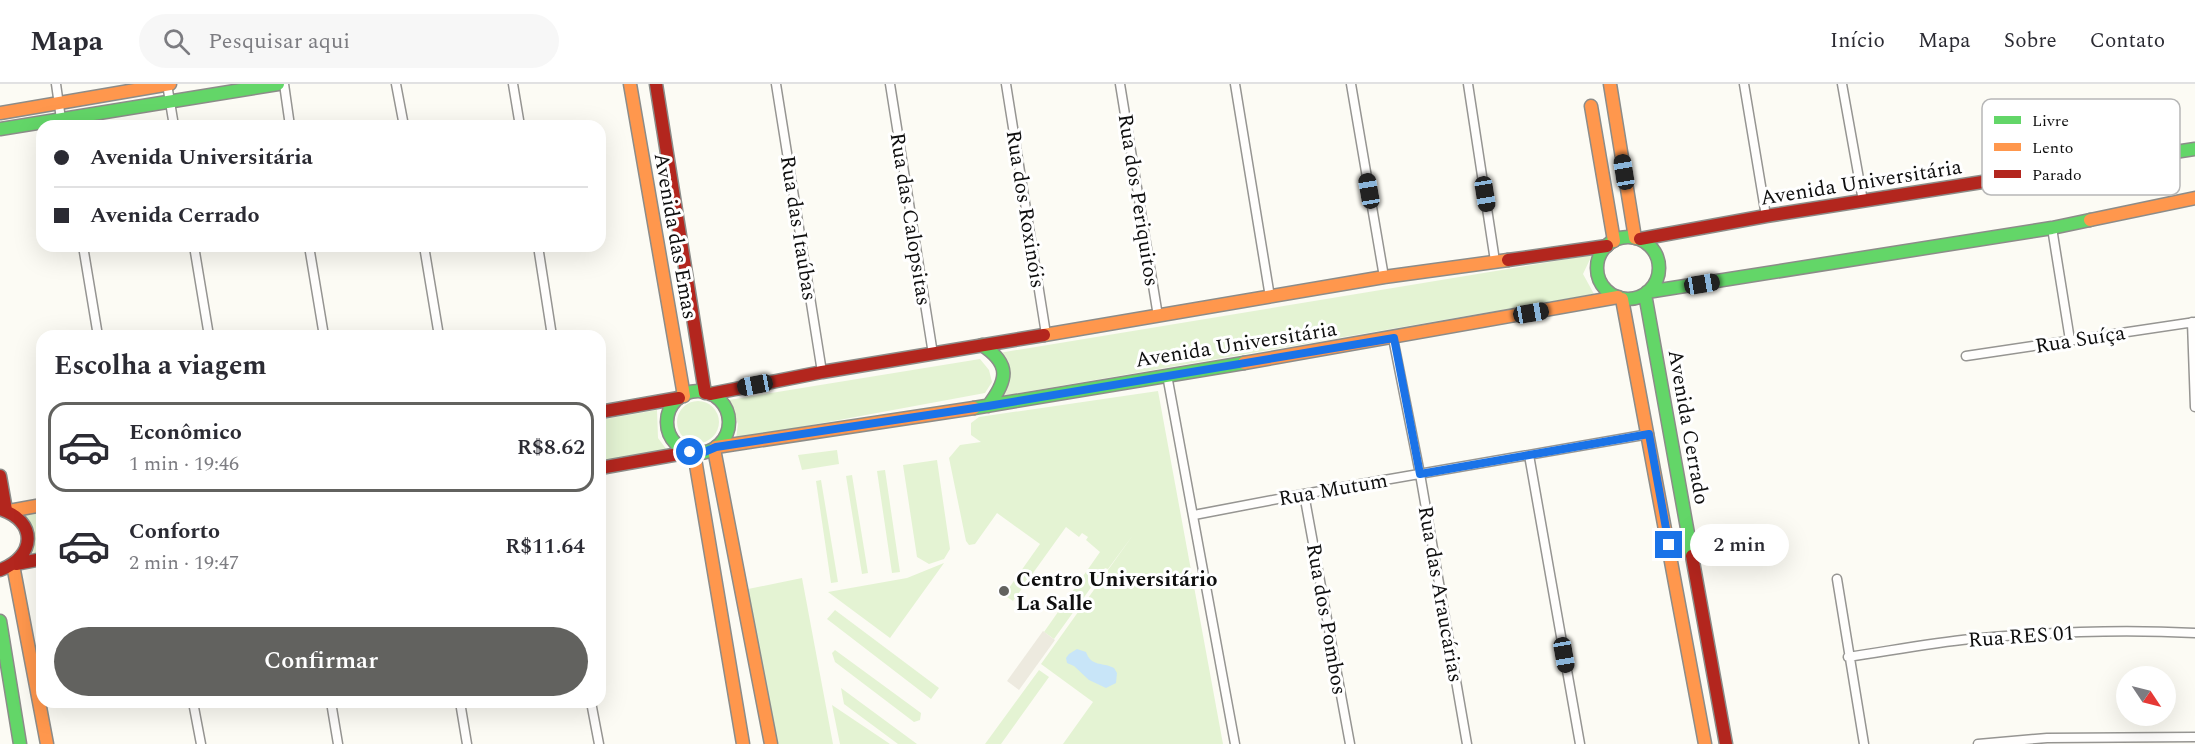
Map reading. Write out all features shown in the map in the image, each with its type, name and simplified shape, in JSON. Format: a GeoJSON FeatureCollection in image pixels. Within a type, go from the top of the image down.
{"type":"FeatureCollection","features":[{"type":"Feature","properties":{"kind":"main road"},"geometry":{"type":"LineString","coordinates":[[0,113],[168,84]]}},
{"type":"Feature","properties":{"kind":"main road"},"geometry":{"type":"LineString","coordinates":[[77,120],[170,101],[278,84]]}},
{"type":"Feature","properties":{"kind":"main road","name":"Avenida das Emas"},"geometry":{"type":"LineString","coordinates":[[630,84],[682,397]]}},
{"type":"Feature","properties":{"kind":"main road","name":"Avenida das Emas"},"geometry":{"type":"LineString","coordinates":[[656,84],[708,393]]}},
{"type":"Feature","properties":{"kind":"main road"},"geometry":{"type":"LineString","coordinates":[[1610,84],[1638,239]]}},
{"type":"Feature","properties":{"kind":"main road"},"geometry":{"type":"LineString","coordinates":[[1591,106],[1611,244]]}},
{"type":"Feature","properties":{"kind":"main road"},"geometry":{"type":"LineString","coordinates":[[0,129],[36,126]]}},
{"type":"Feature","properties":{"kind":"main road","name":"Avenida Universitária"},"geometry":{"type":"LineString","coordinates":[[2180,151],[2195,149]]}},
{"type":"Feature","properties":{"kind":"main road","name":"Avenida Universitária"},"geometry":{"type":"LineString","coordinates":[[1638,239],[1766,216],[1982,182]]}},
{"type":"Feature","properties":{"kind":"main road"},"geometry":{"type":"LineString","coordinates":[[1646,293],[1656,283],[1659,264],[1656,254],[1649,245],[1638,239],[1622,238],[1611,244],[1598,261],[1598,272],[1605,290],[1620,298],[1633,299],[1646,293],[2052,228],[2195,198]]}},
{"type":"Feature","properties":{"kind":"main road","name":"Avenida Universitária"},"geometry":{"type":"LineString","coordinates":[[708,393],[1384,278],[1611,244]]}},
{"type":"Feature","properties":{"kind":"main road","name":"Avenida Cerrado"},"geometry":{"type":"LineString","coordinates":[[1646,293],[1724,744]]}},
{"type":"Feature","properties":{"kind":"main road","name":"Avenida Universitária"},"geometry":{"type":"LineString","coordinates":[[715,448],[988,406],[1620,298]]}},
{"type":"Feature","properties":{"kind":"main road","name":"Avenida Cerrado"},"geometry":{"type":"LineString","coordinates":[[1620,298],[1649,434],[1705,744]]}},
{"type":"Feature","properties":{"kind":"main road"},"geometry":{"type":"LineString","coordinates":[[982,345],[993,351],[1004,369],[1003,386],[988,406]]}},
{"type":"Feature","properties":{"kind":"main road"},"geometry":{"type":"LineString","coordinates":[[606,467],[702,453],[715,448],[725,437],[729,418],[719,399],[708,393],[691,392],[672,406],[668,415],[667,426],[675,444],[692,453]]}},
{"type":"Feature","properties":{"kind":"main road"},"geometry":{"type":"LineString","coordinates":[[606,411],[682,397]]}},
{"type":"Feature","properties":{"kind":"main road"},"geometry":{"type":"LineString","coordinates":[[715,448],[771,744]]}},
{"type":"Feature","properties":{"kind":"main road"},"geometry":{"type":"LineString","coordinates":[[692,453],[744,744]]}},
{"type":"Feature","properties":{"kind":"main road"},"geometry":{"type":"LineString","coordinates":[[0,476],[5,510],[25,524],[28,538],[26,552],[15,565]]}},
{"type":"Feature","properties":{"kind":"main road"},"geometry":{"type":"LineString","coordinates":[[5,510],[36,506]]}},
{"type":"Feature","properties":{"kind":"main road"},"geometry":{"type":"LineString","coordinates":[[0,570],[36,561]]}},
{"type":"Feature","properties":{"kind":"main road"},"geometry":{"type":"LineString","coordinates":[[15,565],[36,682]]}},
{"type":"Feature","properties":{"kind":"main road"},"geometry":{"type":"LineString","coordinates":[[0,621],[20,744]]}},
{"type":"Feature","properties":{"kind":"main road"},"geometry":{"type":"LineString","coordinates":[[41,708],[47,744]]}},
{"type":"Feature","properties":{"kind":"street"},"geometry":{"type":"LineString","coordinates":[[56,84],[62,120]]}},
{"type":"Feature","properties":{"kind":"street"},"geometry":{"type":"LineString","coordinates":[[168,84],[173,120]]}},
{"type":"Feature","properties":{"kind":"street"},"geometry":{"type":"LineString","coordinates":[[284,84],[289,120]]}},
{"type":"Feature","properties":{"kind":"street"},"geometry":{"type":"LineString","coordinates":[[396,84],[403,120]]}},
{"type":"Feature","properties":{"kind":"street"},"geometry":{"type":"LineString","coordinates":[[513,84],[519,120]]}},
{"type":"Feature","properties":{"kind":"street","name":"Rua das Itaúbas"},"geometry":{"type":"LineString","coordinates":[[776,84],[822,372]]}},
{"type":"Feature","properties":{"kind":"street","name":"Rua das Calopsitas"},"geometry":{"type":"LineString","coordinates":[[890,84],[933,354]]}},
{"type":"Feature","properties":{"kind":"street","name":"Rua dos Roxinóis"},"geometry":{"type":"LineString","coordinates":[[1006,84],[1046,334]]}},
{"type":"Feature","properties":{"kind":"street","name":"Rua dos Periquitos"},"geometry":{"type":"LineString","coordinates":[[1120,84],[1158,316]]}},
{"type":"Feature","properties":{"kind":"street"},"geometry":{"type":"LineString","coordinates":[[1235,84],[1270,297]]}},
{"type":"Feature","properties":{"kind":"street"},"geometry":{"type":"LineString","coordinates":[[1351,84],[1384,278]]}},
{"type":"Feature","properties":{"kind":"street"},"geometry":{"type":"LineString","coordinates":[[1468,84],[1495,261]]}},
{"type":"Feature","properties":{"kind":"street"},"geometry":{"type":"LineString","coordinates":[[1744,84],[1766,216]]}},
{"type":"Feature","properties":{"kind":"street"},"geometry":{"type":"LineString","coordinates":[[1842,84],[1863,201]]}},
{"type":"Feature","properties":{"kind":"street"},"geometry":{"type":"LineString","coordinates":[[2052,228],[2070,340]]}},
{"type":"Feature","properties":{"kind":"street"},"geometry":{"type":"LineString","coordinates":[[84,252],[97,330]]}},
{"type":"Feature","properties":{"kind":"street"},"geometry":{"type":"LineString","coordinates":[[195,252],[208,330]]}},
{"type":"Feature","properties":{"kind":"street"},"geometry":{"type":"LineString","coordinates":[[310,252],[323,330]]}},
{"type":"Feature","properties":{"kind":"street"},"geometry":{"type":"LineString","coordinates":[[425,252],[438,330]]}},
{"type":"Feature","properties":{"kind":"street"},"geometry":{"type":"LineString","coordinates":[[539,252],[551,330]]}},
{"type":"Feature","properties":{"kind":"street"},"geometry":{"type":"LineString","coordinates":[[2193,322],[2195,407]]}},
{"type":"Feature","properties":{"kind":"street","name":"Rua Suíça"},"geometry":{"type":"LineString","coordinates":[[1966,356],[2193,322]]}},
{"type":"Feature","properties":{"kind":"street","name":"Rua das Araucárias"},"geometry":{"type":"LineString","coordinates":[[1394,338],[1467,744]]}},
{"type":"Feature","properties":{"kind":"street"},"geometry":{"type":"LineString","coordinates":[[1167,375],[1235,744]]}},
{"type":"Feature","properties":{"kind":"street","name":"Rua Mutum"},"geometry":{"type":"LineString","coordinates":[[1194,515],[1649,434]]}},
{"type":"Feature","properties":{"kind":"street"},"geometry":{"type":"LineString","coordinates":[[1529,455],[1580,744]]}},
{"type":"Feature","properties":{"kind":"street","name":"Rua dos Pombos"},"geometry":{"type":"LineString","coordinates":[[1304,494],[1350,744]]}},
{"type":"Feature","properties":{"kind":"street"},"geometry":{"type":"LineString","coordinates":[[1837,579],[1864,744]]}},
{"type":"Feature","properties":{"kind":"street","name":"Rua RES 01"},"geometry":{"type":"LineString","coordinates":[[1848,657],[1969,639],[2040,633],[2120,631],[2195,633]]}},
{"type":"Feature","properties":{"kind":"street"},"geometry":{"type":"LineString","coordinates":[[194,708],[201,744]]}},
{"type":"Feature","properties":{"kind":"street"},"geometry":{"type":"LineString","coordinates":[[332,708],[338,744]]}},
{"type":"Feature","properties":{"kind":"street"},"geometry":{"type":"LineString","coordinates":[[461,708],[467,744]]}},
{"type":"Feature","properties":{"kind":"street"},"geometry":{"type":"LineString","coordinates":[[592,708],[599,744]]}},
{"type":"Feature","properties":{"kind":"street"},"geometry":{"type":"LineString","coordinates":[[1978,744],[2047,738],[2195,737]]}},
{"type":"Feature","properties":{"kind":"green space"},"geometry":{"type":"Polygon","coordinates":[[[1592,255],[1583,274],[1594,294],[1002,396],[1008,374],[999,353],[1592,255]]]}},
{"type":"Feature","properties":{"kind":"green space"},"geometry":{"type":"Polygon","coordinates":[[[980,359],[989,370],[992,382],[985,393],[736,439],[738,424],[729,400],[980,359]]]}},
{"type":"Feature","properties":{"kind":"green space"},"geometry":{"type":"Polygon","coordinates":[[[1158,391],[1223,744],[1063,744],[1093,702],[1041,664],[1133,535],[1108,569],[1105,568],[1054,639],[1044,632],[1100,552],[1086,540],[1088,537],[1082,533],[1079,537],[1066,527],[1013,601],[1004,595],[1040,544],[997,513],[975,544],[969,545],[966,541],[949,458],[960,445],[981,442],[971,435],[971,423],[979,417],[1158,391]]]}},
{"type":"Feature","properties":{"kind":"green space"},"geometry":{"type":"Polygon","coordinates":[[[698,401],[713,407],[719,422],[713,437],[698,443],[683,437],[677,422],[683,407],[698,401]]]}},
{"type":"Feature","properties":{"kind":"green space"},"geometry":{"type":"Polygon","coordinates":[[[657,410],[658,438],[667,450],[606,460],[606,419],[657,410]]]}},
{"type":"Feature","properties":{"kind":"green space"},"geometry":{"type":"Polygon","coordinates":[[[837,450],[839,464],[802,470],[798,455],[837,450]]]}},
{"type":"Feature","properties":{"kind":"green space"},"geometry":{"type":"Polygon","coordinates":[[[937,460],[950,549],[944,559],[929,564],[917,557],[903,465],[937,460]]]}},
{"type":"Feature","properties":{"kind":"green space"},"geometry":{"type":"Polygon","coordinates":[[[885,470],[900,572],[892,573],[877,471],[885,470]]]}},
{"type":"Feature","properties":{"kind":"green space"},"geometry":{"type":"Polygon","coordinates":[[[852,475],[868,573],[862,574],[846,476],[852,475]]]}},
{"type":"Feature","properties":{"kind":"green space"},"geometry":{"type":"Polygon","coordinates":[[[821,480],[838,582],[831,583],[816,481],[821,480]]]}},
{"type":"Feature","properties":{"kind":"green space"},"geometry":{"type":"Polygon","coordinates":[[[36,512],[36,555],[32,556],[33,539],[30,524],[23,515],[36,512]]]}},
{"type":"Feature","properties":{"kind":"green space"},"geometry":{"type":"Polygon","coordinates":[[[944,563],[890,638],[828,592],[907,578],[944,563]]]}},
{"type":"Feature","properties":{"kind":"green space"},"geometry":{"type":"Polygon","coordinates":[[[802,578],[833,744],[777,744],[748,589],[802,578]]]}},
{"type":"Feature","properties":{"kind":"green space"},"geometry":{"type":"Polygon","coordinates":[[[835,610],[939,688],[931,699],[827,619],[835,610]]]}},
{"type":"Feature","properties":{"kind":"green space"},"geometry":{"type":"Polygon","coordinates":[[[835,650],[921,713],[920,720],[914,722],[835,662],[832,653],[835,650]]]}},
{"type":"Feature","properties":{"kind":"green space"},"geometry":{"type":"Polygon","coordinates":[[[1039,670],[1049,677],[1001,744],[985,744],[1039,670]]]}},
{"type":"Feature","properties":{"kind":"green space"},"geometry":{"type":"Polygon","coordinates":[[[841,688],[917,744],[898,744],[844,704],[841,688]]]}},
{"type":"Feature","properties":{"kind":"green space"},"geometry":{"type":"Polygon","coordinates":[[[832,705],[890,744],[840,744],[832,705]]]}},
{"type":"Feature","properties":{"kind":"shaded area"},"geometry":{"type":"Polygon","coordinates":[[[1043,631],[1055,640],[1019,690],[1007,681],[1043,631]]]}},
{"type":"Feature","properties":{"kind":"water"},"geometry":{"type":"Polygon","coordinates":[[[1077,649],[1086,652],[1094,662],[1114,668],[1117,673],[1116,683],[1106,688],[1089,680],[1074,666],[1067,663],[1066,658],[1077,649]]]}},
{"type":"Feature","properties":{"kind":"traffic: fast"},"geometry":{"type":"LineString","coordinates":[[56,120],[278,84]]}},
{"type":"Feature","properties":{"kind":"traffic: fast"},"geometry":{"type":"LineString","coordinates":[[0,129],[36,123]]}},
{"type":"Feature","properties":{"kind":"traffic: fast"},"geometry":{"type":"LineString","coordinates":[[2180,151],[2195,149]]}},
{"type":"Feature","properties":{"kind":"traffic: fast"},"geometry":{"type":"LineString","coordinates":[[1647,292],[2052,228],[2090,220]]}},
{"type":"Feature","properties":{"kind":"traffic: fast"},"geometry":{"type":"LineString","coordinates":[[1628,237],[1645,242],[1650,246],[1654,251],[1659,268],[1654,285],[1650,290],[1645,294],[1628,299],[1611,294],[1606,290],[1602,285],[1597,268],[1602,251],[1606,246],[1611,242],[1628,237]]}},
{"type":"Feature","properties":{"kind":"traffic: fast"},"geometry":{"type":"LineString","coordinates":[[1645,294],[1692,556]]}},
{"type":"Feature","properties":{"kind":"traffic: fast"},"geometry":{"type":"LineString","coordinates":[[982,345],[998,359],[1003,373],[1000,388],[988,406]]}},
{"type":"Feature","properties":{"kind":"traffic: fast"},"geometry":{"type":"LineString","coordinates":[[974,408],[1244,363]]}},
{"type":"Feature","properties":{"kind":"traffic: fast"},"geometry":{"type":"LineString","coordinates":[[698,391],[715,396],[720,400],[724,405],[729,422],[724,439],[720,444],[715,448],[698,453],[681,448],[676,444],[672,439],[667,422],[672,405],[676,400],[681,396],[698,391]]}},
{"type":"Feature","properties":{"kind":"traffic: fast"},"geometry":{"type":"LineString","coordinates":[[0,621],[20,744]]}},
{"type":"Feature","properties":{"kind":"traffic: slow"},"geometry":{"type":"LineString","coordinates":[[0,113],[170,84]]}},
{"type":"Feature","properties":{"kind":"traffic: slow"},"geometry":{"type":"LineString","coordinates":[[630,84],[684,396]]}},
{"type":"Feature","properties":{"kind":"traffic: slow"},"geometry":{"type":"LineString","coordinates":[[1610,84],[1635,238]]}},
{"type":"Feature","properties":{"kind":"traffic: slow"},"geometry":{"type":"LineString","coordinates":[[1591,106],[1614,241]]}},
{"type":"Feature","properties":{"kind":"traffic: slow"},"geometry":{"type":"LineString","coordinates":[[2090,220],[2195,198]]}},
{"type":"Feature","properties":{"kind":"traffic: slow"},"geometry":{"type":"LineString","coordinates":[[1044,335],[1384,277],[1508,260]]}},
{"type":"Feature","properties":{"kind":"traffic: slow"},"geometry":{"type":"LineString","coordinates":[[1244,363],[1618,297]]}},
{"type":"Feature","properties":{"kind":"traffic: slow"},"geometry":{"type":"LineString","coordinates":[[1622,299],[1705,744]]}},
{"type":"Feature","properties":{"kind":"traffic: slow"},"geometry":{"type":"LineString","coordinates":[[716,447],[974,408]]}},
{"type":"Feature","properties":{"kind":"traffic: slow"},"geometry":{"type":"LineString","coordinates":[[714,449],[771,744]]}},
{"type":"Feature","properties":{"kind":"traffic: slow"},"geometry":{"type":"LineString","coordinates":[[694,453],[743,744]]}},
{"type":"Feature","properties":{"kind":"traffic: slow"},"geometry":{"type":"LineString","coordinates":[[9,511],[36,506]]}},
{"type":"Feature","properties":{"kind":"traffic: slow"},"geometry":{"type":"LineString","coordinates":[[13,565],[36,686]]}},
{"type":"Feature","properties":{"kind":"traffic: slow"},"geometry":{"type":"LineString","coordinates":[[40,708],[47,744]]}},
{"type":"Feature","properties":{"kind":"traffic: jam"},"geometry":{"type":"LineString","coordinates":[[656,84],[705,393]]}},
{"type":"Feature","properties":{"kind":"traffic: jam"},"geometry":{"type":"LineString","coordinates":[[1640,239],[1766,216],[1982,182]]}},
{"type":"Feature","properties":{"kind":"traffic: jam"},"geometry":{"type":"LineString","coordinates":[[1508,260],[1607,246]]}},
{"type":"Feature","properties":{"kind":"traffic: jam"},"geometry":{"type":"LineString","coordinates":[[710,394],[822,372],[1044,335]]}},
{"type":"Feature","properties":{"kind":"traffic: jam"},"geometry":{"type":"LineString","coordinates":[[606,411],[679,398]]}},
{"type":"Feature","properties":{"kind":"traffic: jam"},"geometry":{"type":"LineString","coordinates":[[606,467],[690,452]]}},
{"type":"Feature","properties":{"kind":"traffic: jam"},"geometry":{"type":"LineString","coordinates":[[0,476],[6,510]]}},
{"type":"Feature","properties":{"kind":"traffic: jam"},"geometry":{"type":"LineString","coordinates":[[0,509],[21,522],[28,539],[21,557],[0,570]]}},
{"type":"Feature","properties":{"kind":"traffic: jam"},"geometry":{"type":"LineString","coordinates":[[1692,556],[1726,744]]}},
{"type":"Feature","properties":{"kind":"traffic: jam"},"geometry":{"type":"LineString","coordinates":[[16,564],[36,560]]}},
{"type":"Feature","properties":{"kind":"place","name":"Centro Universitário La Salle"},"geometry":{"type":"Point","coordinates":[1004,591]}},
{"type":"Feature","properties":{"kind":"route"},"geometry":{"type":"LineString","coordinates":[[690,452],[702,453],[716,447],[988,406],[1394,338],[1420,474],[1649,434],[1669,545]]}}]}
